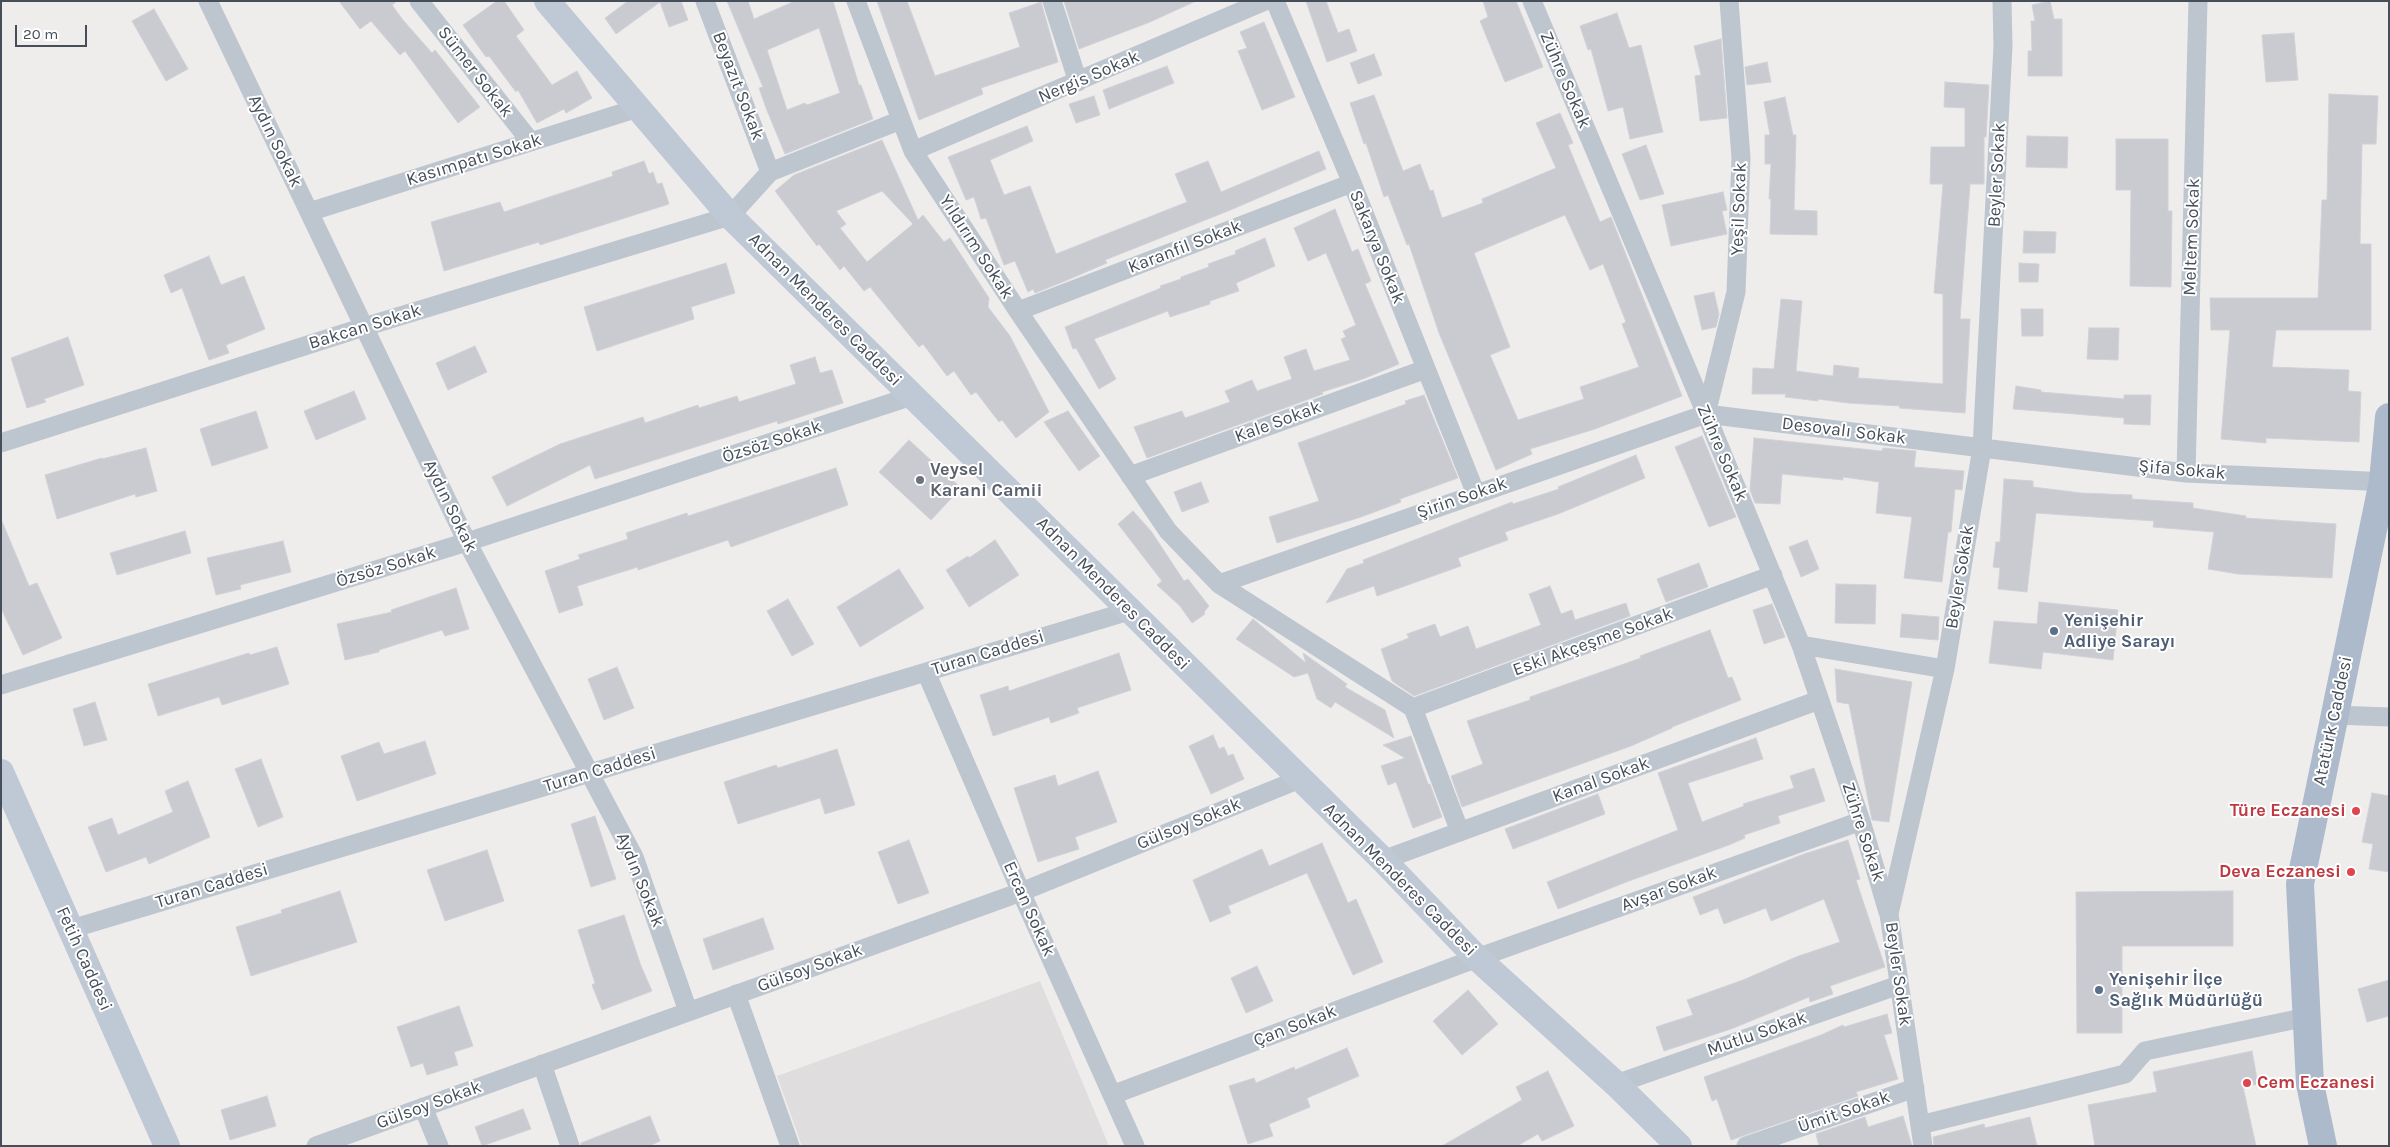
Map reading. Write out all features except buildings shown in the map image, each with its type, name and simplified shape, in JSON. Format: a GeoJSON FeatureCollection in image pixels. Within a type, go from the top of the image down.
{"type":"FeatureCollection","features":[{"type":"Feature","properties":{"kind":"main road","name":"Atatürk Caddesi"},"geometry":{"type":"LineString","coordinates":[[2323,1146],[2310,1084],[2300,884],[2334,715],[2386,482],[2389,417]]}},
{"type":"Feature","properties":{"kind":"street","name":"Aydın Sokak"},"geometry":{"type":"LineString","coordinates":[[208,1],[467,542],[634,857],[688,1011]]}},
{"type":"Feature","properties":{"kind":"street","name":"Sümer Sokak"},"geometry":{"type":"LineString","coordinates":[[419,1],[531,142]]}},
{"type":"Feature","properties":{"kind":"street","name":"Adnan Menderes Caddesi"},"geometry":{"type":"LineString","coordinates":[[546,1],[730,216],[1383,860],[1477,958],[1616,1084],[1673,1145]]}},
{"type":"Feature","properties":{"kind":"street","name":"Beyazıt Sokak"},"geometry":{"type":"LineString","coordinates":[[705,1],[770,172]]}},
{"type":"Feature","properties":{"kind":"street","name":"Yıldırım Sokak"},"geometry":{"type":"LineString","coordinates":[[856,1],[913,151],[1018,311],[1130,476]]}},
{"type":"Feature","properties":{"kind":"street"},"geometry":{"type":"LineString","coordinates":[[1052,1],[1078,82]]}},
{"type":"Feature","properties":{"kind":"street","name":"Nergis Sokak"},"geometry":{"type":"LineString","coordinates":[[913,151],[1264,1]]}},
{"type":"Feature","properties":{"kind":"street","name":"Sakarya Sokak"},"geometry":{"type":"LineString","coordinates":[[1275,1],[1352,183],[1476,494]]}},
{"type":"Feature","properties":{"kind":"street","name":"Zühre Sokak"},"geometry":{"type":"LineString","coordinates":[[1532,1],[1801,645],[1861,821],[1889,914]]}},
{"type":"Feature","properties":{"kind":"street","name":"Yeşil Sokak"},"geometry":{"type":"LineString","coordinates":[[1706,414],[1736,292],[1741,158],[1729,1]]}},
{"type":"Feature","properties":{"kind":"street","name":"Beyler Sokak"},"geometry":{"type":"LineString","coordinates":[[1923,1146],[1889,914],[1945,668],[1982,448],[2004,46],[2002,1]]}},
{"type":"Feature","properties":{"kind":"street","name":"Meltem Sokak"},"geometry":{"type":"LineString","coordinates":[[2186,473],[2198,1]]}},
{"type":"Feature","properties":{"kind":"street","name":"Kasımpatı Sokak"},"geometry":{"type":"LineString","coordinates":[[309,212],[638,108]]}},
{"type":"Feature","properties":{"kind":"street"},"geometry":{"type":"LineString","coordinates":[[730,216],[770,172],[901,120]]}},
{"type":"Feature","properties":{"kind":"street","name":"Karanfil Sokak"},"geometry":{"type":"LineString","coordinates":[[1018,311],[1352,183]]}},
{"type":"Feature","properties":{"kind":"street","name":"Bakcan Sokak"},"geometry":{"type":"LineString","coordinates":[[1,443],[364,327],[730,216]]}},
{"type":"Feature","properties":{"kind":"street","name":"Kale Sokak"},"geometry":{"type":"LineString","coordinates":[[1130,476],[1426,369]]}},
{"type":"Feature","properties":{"kind":"street","name":"Özsöz Sokak"},"geometry":{"type":"LineString","coordinates":[[1,685],[467,542],[912,396]]}},
{"type":"Feature","properties":{"kind":"street","name":"Desovalı Sokak"},"geometry":{"type":"LineString","coordinates":[[1706,414],[1982,448]]}},
{"type":"Feature","properties":{"kind":"street","name":"Şirin Sokak"},"geometry":{"type":"LineString","coordinates":[[1219,584],[1706,414]]}},
{"type":"Feature","properties":{"kind":"street","name":"Şifa Sokak"},"geometry":{"type":"LineString","coordinates":[[1982,448],[2186,473],[2386,482]]}},
{"type":"Feature","properties":{"kind":"street"},"geometry":{"type":"LineString","coordinates":[[1130,476],[1168,531],[1219,584],[1413,708],[1460,832]]}},
{"type":"Feature","properties":{"kind":"street","name":"Eski Akçeşme Sokak"},"geometry":{"type":"LineString","coordinates":[[1413,708],[1773,575]]}},
{"type":"Feature","properties":{"kind":"street","name":"Turan Caddesi"},"geometry":{"type":"LineString","coordinates":[[71,929],[1129,611]]}},
{"type":"Feature","properties":{"kind":"street"},"geometry":{"type":"LineString","coordinates":[[1801,645],[1945,668]]}},
{"type":"Feature","properties":{"kind":"street","name":"Ercan Sokak"},"geometry":{"type":"LineString","coordinates":[[926,672],[1021,892],[1135,1146]]}},
{"type":"Feature","properties":{"kind":"street","name":"Kanal Sokak"},"geometry":{"type":"LineString","coordinates":[[1383,860],[1819,700]]}},
{"type":"Feature","properties":{"kind":"street"},"geometry":{"type":"LineString","coordinates":[[2334,715],[2389,717]]}},
{"type":"Feature","properties":{"kind":"street","name":"Fetih Caddesi"},"geometry":{"type":"LineString","coordinates":[[1,772],[167,1146]]}},
{"type":"Feature","properties":{"kind":"street","name":"Gülsoy Sokak"},"geometry":{"type":"LineString","coordinates":[[316,1146],[1021,892],[1300,779]]}},
{"type":"Feature","properties":{"kind":"street","name":"Avşar Sokak"},"geometry":{"type":"LineString","coordinates":[[1477,958],[1861,821]]}},
{"type":"Feature","properties":{"kind":"street","name":"Çan Sokak"},"geometry":{"type":"LineString","coordinates":[[1112,1095],[1477,958]]}},
{"type":"Feature","properties":{"kind":"street","name":"Mutlu Sokak"},"geometry":{"type":"LineString","coordinates":[[1616,1084],[1899,984]]}},
{"type":"Feature","properties":{"kind":"street"},"geometry":{"type":"LineString","coordinates":[[736,994],[790,1146]]}},
{"type":"Feature","properties":{"kind":"street"},"geometry":{"type":"LineString","coordinates":[[1920,1125],[2125,1074],[2145,1051],[2307,1017]]}},
{"type":"Feature","properties":{"kind":"street"},"geometry":{"type":"LineString","coordinates":[[542,1064],[570,1146]]}},
{"type":"Feature","properties":{"kind":"street","name":"Ümit Sokak"},"geometry":{"type":"LineString","coordinates":[[1746,1146],[1914,1088]]}},
{"type":"Feature","properties":{"kind":"street"},"geometry":{"type":"LineString","coordinates":[[423,1107],[439,1146]]}},
{"type":"Feature","properties":{"kind":"shaded area"},"geometry":{"type":"Polygon","coordinates":[[[1040,981],[1109,1146],[802,1146],[777,1076],[1040,981]]]}},
{"type":"Feature","properties":{"kind":"place","name":"Veysel Karani Camii"},"geometry":{"type":"Point","coordinates":[920,480]}},
{"type":"Feature","properties":{"kind":"place","name":"Yenişehir Adliye Sarayı"},"geometry":{"type":"Point","coordinates":[2054,631]}},
{"type":"Feature","properties":{"kind":"place","name":"Türe Eczanesi"},"geometry":{"type":"Point","coordinates":[2356,811]}},
{"type":"Feature","properties":{"kind":"place","name":"Deva Eczanesi"},"geometry":{"type":"Point","coordinates":[2351,872]}},
{"type":"Feature","properties":{"kind":"place","name":"Yenişehir İlçe Sağlık Müdürlüğü"},"geometry":{"type":"Point","coordinates":[2099,990]}},
{"type":"Feature","properties":{"kind":"place","name":"Cem Eczanesi"},"geometry":{"type":"Point","coordinates":[2247,1083]}}]}
